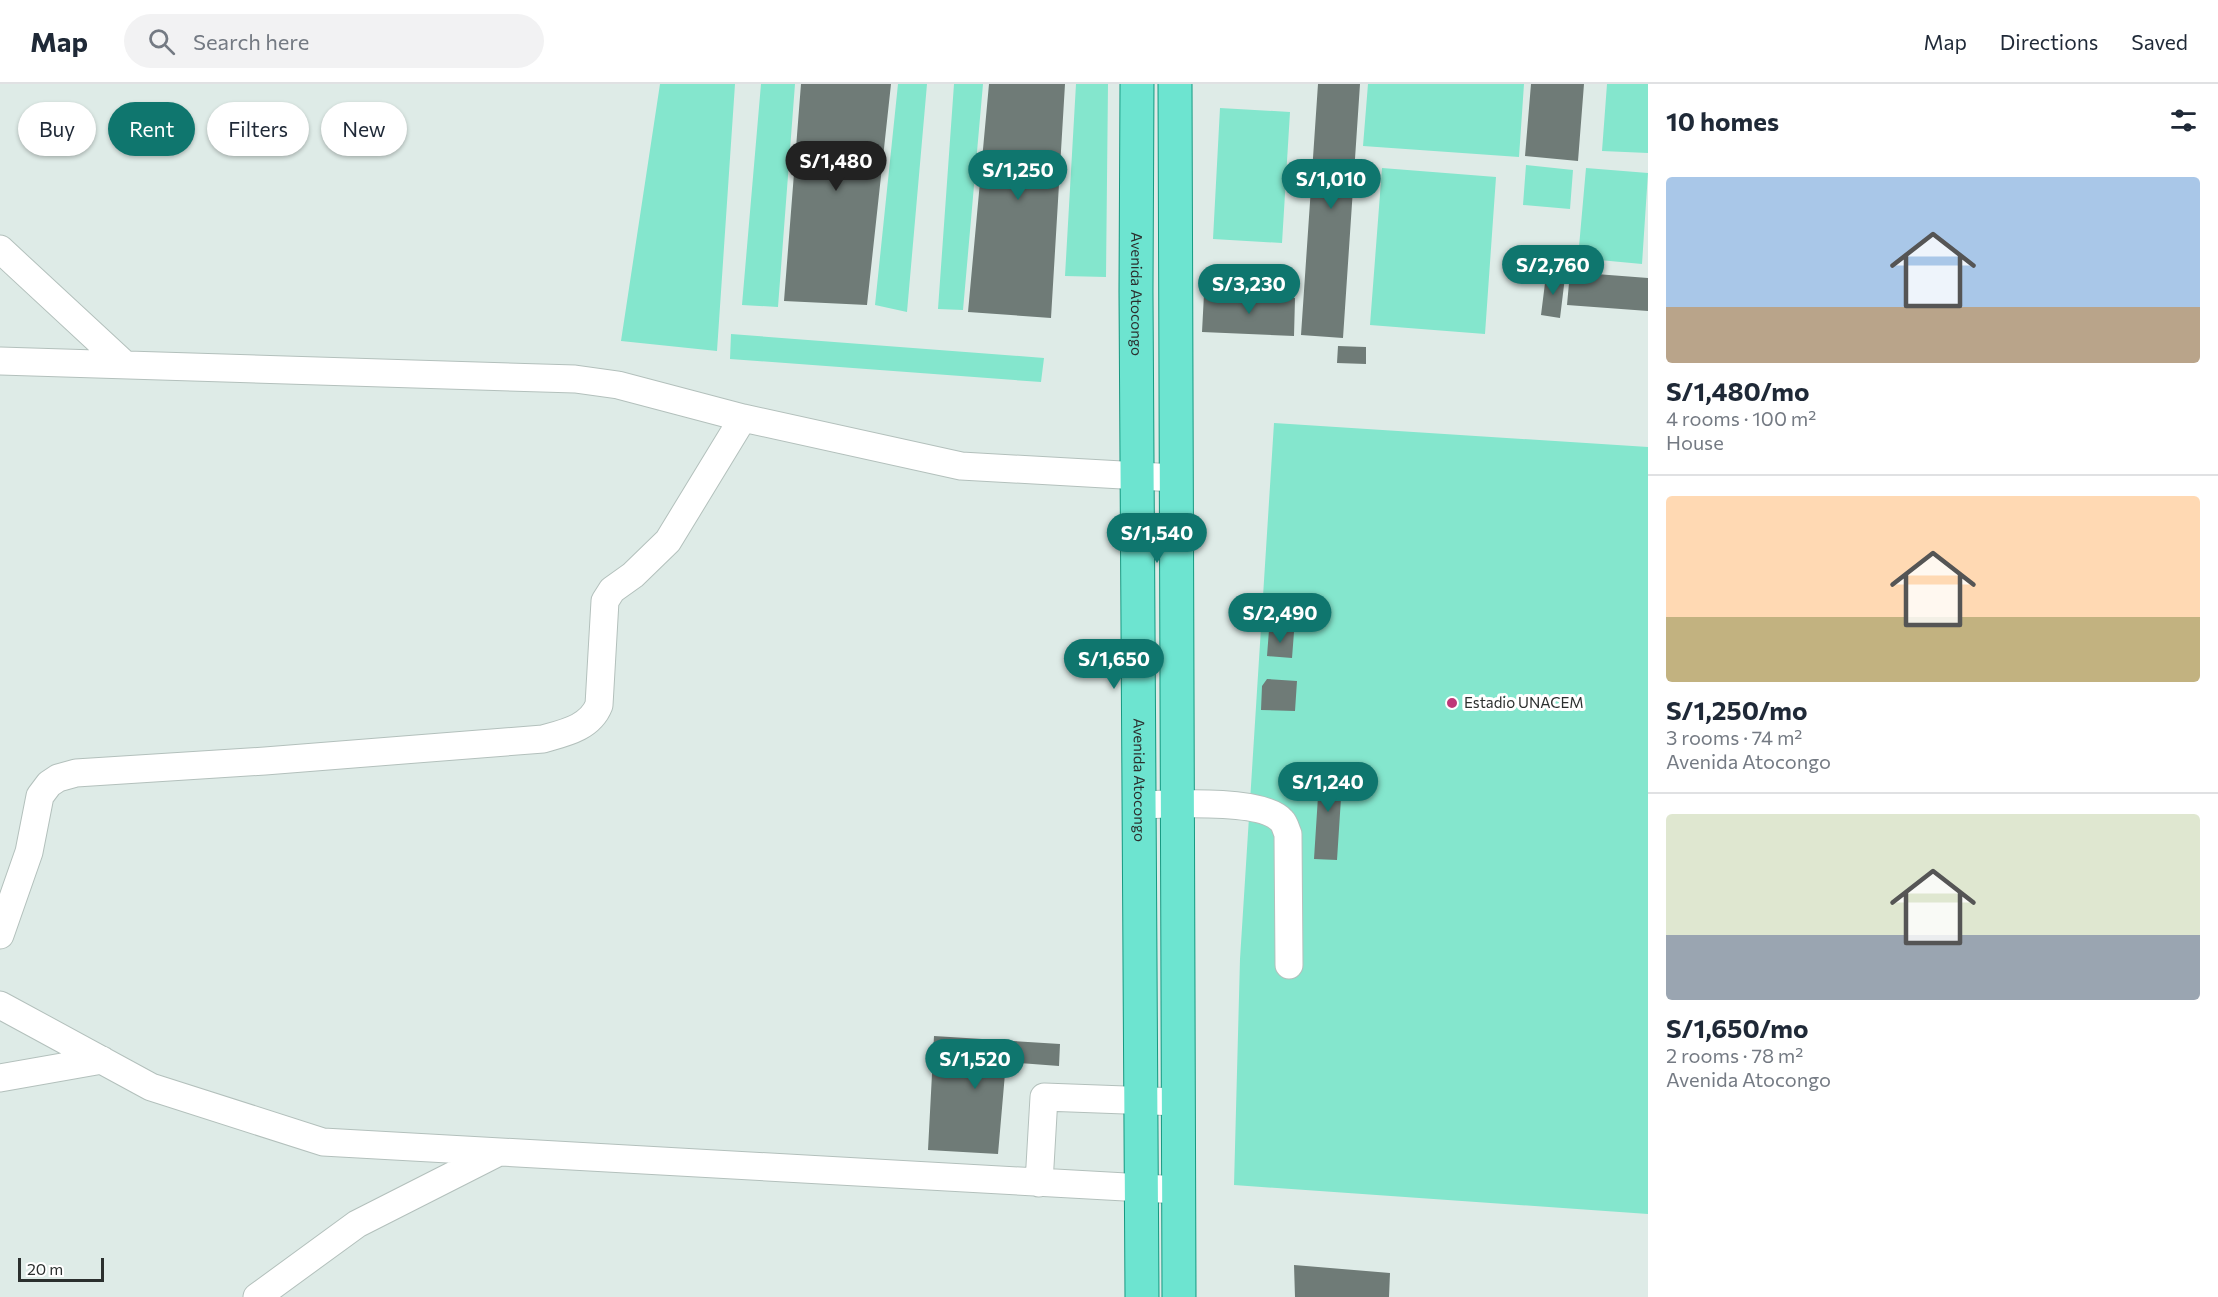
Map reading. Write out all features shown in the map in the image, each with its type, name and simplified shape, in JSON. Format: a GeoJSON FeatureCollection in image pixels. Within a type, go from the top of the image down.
{"type":"FeatureCollection","features":[{"type":"Feature","properties":{"kind":"main road","name":"Avenida Atocongo"},"geometry":{"type":"LineString","coordinates":[[1137,84],[1136,292],[1143,1297]]}},
{"type":"Feature","properties":{"kind":"main road"},"geometry":{"type":"LineString","coordinates":[[1175,84],[1179,1297]]}},
{"type":"Feature","properties":{"kind":"main road"},"geometry":{"type":"LineString","coordinates":[[1137,345],[1176,342]]}},
{"type":"Feature","properties":{"kind":"main road"},"geometry":{"type":"LineString","coordinates":[[1138,538],[1176,539]]}},
{"type":"Feature","properties":{"kind":"lane"},"geometry":{"type":"LineString","coordinates":[[0,249],[123,363]]}},
{"type":"Feature","properties":{"kind":"lane"},"geometry":{"type":"LineString","coordinates":[[0,361],[123,363],[575,379],[618,385],[743,418],[961,466],[1175,478]]}},
{"type":"Feature","properties":{"kind":"lane"},"geometry":{"type":"LineString","coordinates":[[0,935],[29,852],[40,796],[49,784],[58,778],[76,773],[543,739],[572,730],[588,720],[596,712],[598,705],[605,601],[612,590],[633,575],[668,541],[743,418]]}},
{"type":"Feature","properties":{"kind":"lane"},"geometry":{"type":"LineString","coordinates":[[1139,805],[1248,806],[1282,820],[1288,834],[1289,965]]}},
{"type":"Feature","properties":{"kind":"lane"},"geometry":{"type":"LineString","coordinates":[[0,1005],[151,1087],[323,1143],[1179,1190]]}},
{"type":"Feature","properties":{"kind":"lane"},"geometry":{"type":"LineString","coordinates":[[0,1078],[102,1060]]}},
{"type":"Feature","properties":{"kind":"lane"},"geometry":{"type":"LineString","coordinates":[[1039,1183],[1044,1097],[1179,1102]]}},
{"type":"Feature","properties":{"kind":"lane"},"geometry":{"type":"LineString","coordinates":[[257,1297],[357,1224],[498,1153]]}},
{"type":"Feature","properties":{"kind":"green space"},"geometry":{"type":"Polygon","coordinates":[[[660,84],[735,84],[717,351],[621,341],[660,84]]]}},
{"type":"Feature","properties":{"kind":"green space"},"geometry":{"type":"Polygon","coordinates":[[[761,84],[795,84],[778,307],[742,305],[761,84]]]}},
{"type":"Feature","properties":{"kind":"green space"},"geometry":{"type":"Polygon","coordinates":[[[898,84],[927,84],[907,312],[875,305],[898,84]]]}},
{"type":"Feature","properties":{"kind":"green space"},"geometry":{"type":"Polygon","coordinates":[[[954,84],[983,84],[963,310],[938,309],[954,84]]]}},
{"type":"Feature","properties":{"kind":"green space"},"geometry":{"type":"Polygon","coordinates":[[[1076,84],[1108,84],[1106,277],[1065,276],[1076,84]]]}},
{"type":"Feature","properties":{"kind":"green space"},"geometry":{"type":"Polygon","coordinates":[[[1368,84],[1524,84],[1519,157],[1363,146],[1368,84]]]}},
{"type":"Feature","properties":{"kind":"green space"},"geometry":{"type":"Polygon","coordinates":[[[1607,84],[1648,84],[1648,153],[1602,151],[1607,84]]]}},
{"type":"Feature","properties":{"kind":"green space"},"geometry":{"type":"Polygon","coordinates":[[[1220,108],[1290,112],[1282,243],[1213,239],[1220,108]]]}},
{"type":"Feature","properties":{"kind":"green space"},"geometry":{"type":"Polygon","coordinates":[[[1526,165],[1573,170],[1570,209],[1523,205],[1526,165]]]}},
{"type":"Feature","properties":{"kind":"green space"},"geometry":{"type":"Polygon","coordinates":[[[1382,168],[1496,177],[1485,334],[1370,325],[1382,168]]]}},
{"type":"Feature","properties":{"kind":"green space"},"geometry":{"type":"Polygon","coordinates":[[[1586,168],[1648,173],[1642,264],[1578,258],[1586,168]]]}},
{"type":"Feature","properties":{"kind":"green space"},"geometry":{"type":"Polygon","coordinates":[[[731,334],[1044,358],[1041,382],[730,359],[731,334]]]}},
{"type":"Feature","properties":{"kind":"green space","name":"Estadio UNACEM"},"geometry":{"type":"Polygon","coordinates":[[[1274,423],[1648,447],[1648,1214],[1234,1185],[1240,959],[1274,423]]]}},
{"type":"Feature","properties":{"kind":"building"},"geometry":{"type":"Polygon","coordinates":[[[801,84],[891,84],[867,305],[784,301],[801,84]]]}},
{"type":"Feature","properties":{"kind":"building"},"geometry":{"type":"Polygon","coordinates":[[[989,84],[1065,84],[1051,318],[968,312],[989,84]]]}},
{"type":"Feature","properties":{"kind":"building"},"geometry":{"type":"Polygon","coordinates":[[[1318,84],[1360,84],[1343,338],[1301,335],[1318,84]]]}},
{"type":"Feature","properties":{"kind":"building"},"geometry":{"type":"Polygon","coordinates":[[[1531,84],[1584,84],[1578,161],[1525,156],[1531,84]]]}},
{"type":"Feature","properties":{"kind":"building"},"geometry":{"type":"Polygon","coordinates":[[[1570,272],[1648,278],[1648,311],[1567,305],[1570,272]]]}},
{"type":"Feature","properties":{"kind":"building"},"geometry":{"type":"Polygon","coordinates":[[[1546,275],[1565,277],[1560,318],[1541,315],[1546,275]]]}},
{"type":"Feature","properties":{"kind":"building"},"geometry":{"type":"Polygon","coordinates":[[[1204,294],[1295,298],[1294,336],[1202,332],[1204,294]]]}},
{"type":"Feature","properties":{"kind":"building"},"geometry":{"type":"Polygon","coordinates":[[[1338,346],[1366,347],[1366,364],[1337,363],[1338,346]]]}},
{"type":"Feature","properties":{"kind":"building"},"geometry":{"type":"Polygon","coordinates":[[[1269,630],[1294,632],[1292,658],[1267,656],[1269,630]]]}},
{"type":"Feature","properties":{"kind":"building"},"geometry":{"type":"Polygon","coordinates":[[[1267,679],[1297,681],[1295,711],[1261,710],[1262,686],[1267,679]]]}},
{"type":"Feature","properties":{"kind":"building"},"geometry":{"type":"Polygon","coordinates":[[[1320,765],[1343,767],[1337,860],[1314,859],[1320,765]]]}},
{"type":"Feature","properties":{"kind":"building"},"geometry":{"type":"Polygon","coordinates":[[[934,1036],[1060,1044],[1059,1066],[1006,1062],[998,1154],[928,1150],[934,1036]]]}},
{"type":"Feature","properties":{"kind":"building"},"geometry":{"type":"Polygon","coordinates":[[[1294,1265],[1390,1273],[1389,1297],[1295,1297],[1294,1265]]]}},
{"type":"Feature","properties":{"kind":"place","name":"Estadio UNACEM"},"geometry":{"type":"Point","coordinates":[1452,703]}}]}
